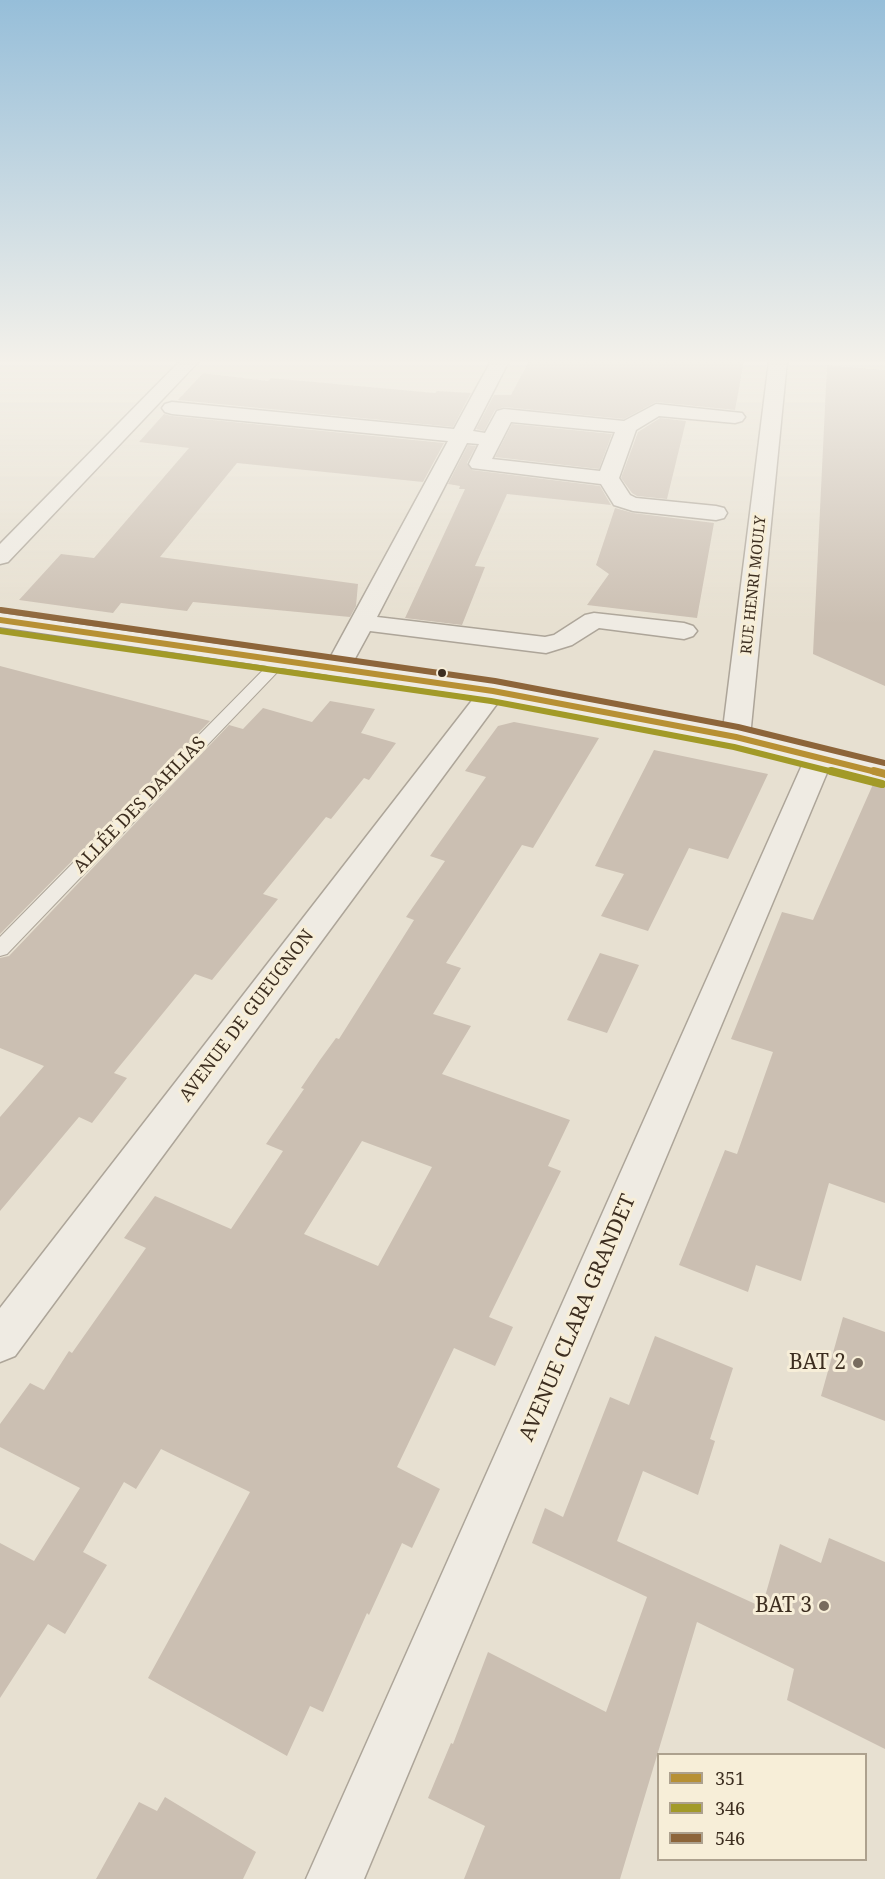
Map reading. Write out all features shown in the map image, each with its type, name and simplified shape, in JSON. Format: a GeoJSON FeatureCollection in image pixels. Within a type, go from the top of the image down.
{"type":"FeatureCollection","features":[{"type":"Feature","properties":{"kind":"street"},"geometry":{"type":"LineString","coordinates":[[0,557],[107,449]]}},
{"type":"Feature","properties":{"kind":"street"},"geometry":{"type":"LineString","coordinates":[[337,669],[453,449]]}},
{"type":"Feature","properties":{"kind":"street"},"geometry":{"type":"LineString","coordinates":[[487,449],[479,464],[608,478]]}},
{"type":"Feature","properties":{"kind":"street"},"geometry":{"type":"LineString","coordinates":[[608,478],[619,449]]}},
{"type":"Feature","properties":{"kind":"street","name":"RUE HENRI MOULY"},"geometry":{"type":"LineString","coordinates":[[736,737],[768,449]]}},
{"type":"Feature","properties":{"kind":"street"},"geometry":{"type":"LineString","coordinates":[[608,478],[622,500],[633,504],[716,513]]}},
{"type":"Feature","properties":{"kind":"street"},"geometry":{"type":"LineString","coordinates":[[361,622],[546,645],[563,640],[594,620],[684,631]]}},
{"type":"Feature","properties":{"kind":"street"},"geometry":{"type":"LineString","coordinates":[[0,621],[493,691],[736,737],[820,756],[885,774]]}},
{"type":"Feature","properties":{"kind":"street","name":"AVENUE DE GUEUGNON"},"geometry":{"type":"LineString","coordinates":[[0,1342],[493,691]]}},
{"type":"Feature","properties":{"kind":"street","name":"AVENUE CLARA GRANDET"},"geometry":{"type":"LineString","coordinates":[[335,1879],[820,756]]}},
{"type":"Feature","properties":{"kind":"lane","name":"ALLÉE DES DAHLIAS"},"geometry":{"type":"LineString","coordinates":[[0,949],[280,661]]}},
{"type":"Feature","properties":{"kind":"building"},"geometry":{"type":"Polygon","coordinates":[[[188,449],[441,449],[423,482],[237,463],[160,557],[358,584],[356,606],[350,617],[193,602],[187,611],[121,603],[113,613],[19,600],[61,554],[94,558],[188,449]]]}},
{"type":"Feature","properties":{"kind":"building"},"geometry":{"type":"Polygon","coordinates":[[[466,449],[475,449],[467,463],[472,470],[600,486],[611,505],[507,494],[475,566],[485,567],[462,625],[405,618],[465,489],[448,484],[466,449]]]}},
{"type":"Feature","properties":{"kind":"building"},"geometry":{"type":"Polygon","coordinates":[[[499,449],[607,449],[599,469],[495,457],[499,449]]]}},
{"type":"Feature","properties":{"kind":"building"},"geometry":{"type":"Polygon","coordinates":[[[632,449],[679,449],[667,499],[637,496],[621,478],[632,449]]]}},
{"type":"Feature","properties":{"kind":"building"},"geometry":{"type":"Polygon","coordinates":[[[823,449],[885,449],[885,686],[813,654],[823,449]]]}},
{"type":"Feature","properties":{"kind":"building"},"geometry":{"type":"Polygon","coordinates":[[[615,508],[633,513],[714,523],[697,618],[587,605],[609,574],[596,565],[615,508]]]}},
{"type":"Feature","properties":{"kind":"building"},"geometry":{"type":"Polygon","coordinates":[[[0,666],[210,721],[0,934],[0,666]]]}},
{"type":"Feature","properties":{"kind":"building"},"geometry":{"type":"Polygon","coordinates":[[[330,701],[375,709],[361,733],[396,743],[369,780],[364,778],[331,819],[326,817],[263,894],[278,899],[212,980],[195,974],[114,1073],[127,1078],[92,1123],[79,1117],[0,1211],[0,1117],[44,1066],[0,1048],[0,958],[9,956],[229,725],[243,729],[263,708],[312,722],[330,701]]]}},
{"type":"Feature","properties":{"kind":"building"},"geometry":{"type":"Polygon","coordinates":[[[514,722],[599,738],[533,848],[522,845],[446,963],[461,968],[433,1014],[471,1026],[442,1074],[570,1120],[548,1166],[561,1171],[489,1317],[513,1327],[495,1366],[454,1348],[397,1467],[440,1489],[412,1548],[402,1543],[369,1615],[367,1613],[323,1712],[310,1706],[287,1756],[148,1678],[250,1492],[161,1449],[136,1489],[124,1482],[83,1552],[107,1565],[65,1634],[48,1624],[0,1698],[0,1543],[34,1561],[80,1488],[0,1447],[0,1424],[30,1383],[44,1390],[69,1351],[72,1353],[146,1248],[124,1238],[155,1196],[231,1229],[283,1151],[266,1144],[304,1089],[301,1088],[320,1060],[336,1038],[339,1039],[414,920],[406,917],[445,861],[430,856],[486,777],[465,771],[498,726],[514,722]],[[362,1141],[304,1234],[378,1266],[432,1167],[362,1141]]]}},
{"type":"Feature","properties":{"kind":"building"},"geometry":{"type":"Polygon","coordinates":[[[654,750],[768,774],[728,859],[689,848],[648,931],[601,916],[624,874],[595,866],[654,750]]]}},
{"type":"Feature","properties":{"kind":"building"},"geometry":{"type":"Polygon","coordinates":[[[874,782],[885,785],[885,1203],[829,1183],[801,1281],[756,1265],[748,1292],[679,1265],[725,1150],[737,1154],[773,1052],[731,1039],[782,912],[813,920],[874,782]]]}},
{"type":"Feature","properties":{"kind":"building"},"geometry":{"type":"Polygon","coordinates":[[[600,953],[639,965],[607,1033],[567,1020],[600,953]]]}},
{"type":"Feature","properties":{"kind":"building","name":"BAT 2"},"geometry":{"type":"Polygon","coordinates":[[[843,1317],[885,1332],[885,1421],[821,1396],[843,1317]]]}},
{"type":"Feature","properties":{"kind":"building"},"geometry":{"type":"Polygon","coordinates":[[[655,1336],[733,1368],[710,1439],[715,1441],[698,1495],[643,1471],[617,1541],[762,1607],[780,1544],[821,1563],[829,1538],[885,1562],[885,1749],[787,1700],[794,1669],[697,1622],[620,1879],[464,1879],[485,1826],[428,1798],[451,1743],[453,1744],[488,1652],[606,1712],[647,1597],[532,1543],[545,1508],[563,1517],[610,1397],[629,1405],[655,1336]]]}},
{"type":"Feature","properties":{"kind":"building"},"geometry":{"type":"Polygon","coordinates":[[[165,1797],[256,1852],[243,1879],[96,1879],[139,1802],[157,1811],[165,1797]]]}},
{"type":"Feature","properties":{"kind":"transit line","name":"546"},"geometry":{"type":"LineString","coordinates":[[1,610],[495,681],[738,727],[885,763]]}},
{"type":"Feature","properties":{"kind":"transit line","name":"351"},"geometry":{"type":"LineString","coordinates":[[0,620],[493,691],[736,737],[885,774]]}},
{"type":"Feature","properties":{"kind":"transit line","name":"346"},"geometry":{"type":"LineString","coordinates":[[0,631],[491,701],[734,747],[882,784]]}},
{"type":"Feature","properties":{"kind":"place","name":"BAT 2"},"geometry":{"type":"Point","coordinates":[858,1363]}},
{"type":"Feature","properties":{"kind":"place","name":"BAT 3"},"geometry":{"type":"Point","coordinates":[824,1606]}}]}
